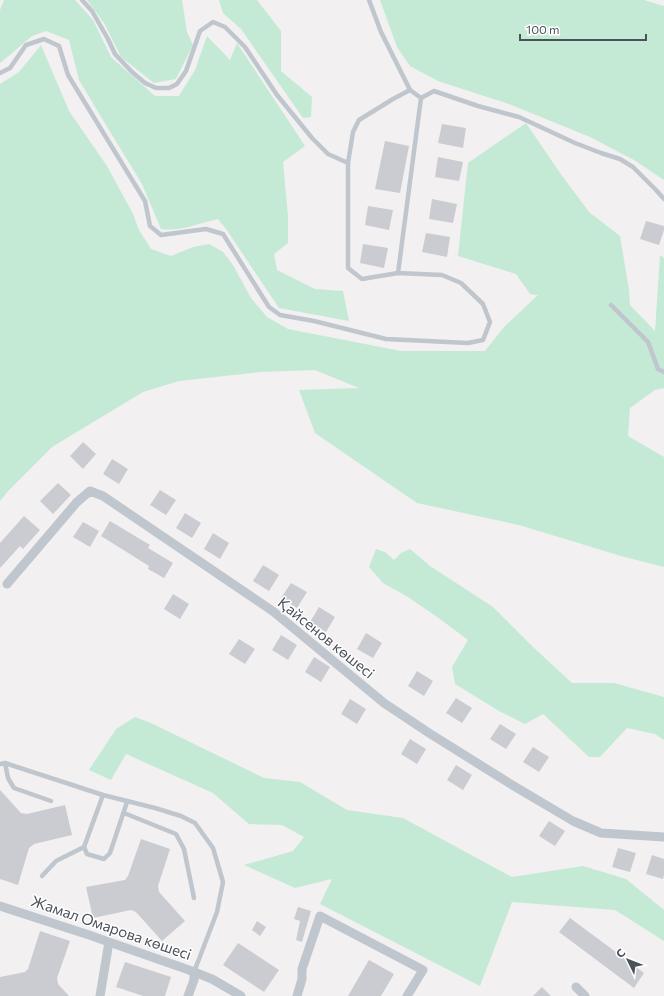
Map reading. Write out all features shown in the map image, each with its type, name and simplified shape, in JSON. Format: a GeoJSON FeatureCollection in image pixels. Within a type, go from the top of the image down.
{"type":"FeatureCollection","features":[{"type":"Feature","properties":{"kind":"street","name":"Қайсенов көшесі"},"geometry":{"type":"LineString","coordinates":[[7,584],[77,502],[90,491],[103,496],[274,612],[384,703],[509,783],[573,821],[600,833],[664,837]]}},
{"type":"Feature","properties":{"kind":"street","name":"Жамал Омарова көшесі"},"geometry":{"type":"LineString","coordinates":[[0,906],[194,972],[212,979],[241,996]]}},
{"type":"Feature","properties":{"kind":"street"},"geometry":{"type":"LineString","coordinates":[[296,996],[302,979],[302,969],[320,916],[423,970],[407,996]]}},
{"type":"Feature","properties":{"kind":"street"},"geometry":{"type":"LineString","coordinates":[[100,996],[109,942]]}},
{"type":"Feature","properties":{"kind":"street"},"geometry":{"type":"LineString","coordinates":[[188,996],[194,980],[194,972]]}},
{"type":"Feature","properties":{"kind":"street","name":"Жамал Омарова көшесі"},"geometry":{"type":"LineString","coordinates":[[212,979],[221,990],[230,996]]}},
{"type":"Feature","properties":{"kind":"street"},"geometry":{"type":"LineString","coordinates":[[576,987],[585,996]]}},
{"type":"Feature","properties":{"kind":"lane"},"geometry":{"type":"LineString","coordinates":[[82,0],[92,11],[115,54],[145,83],[156,88],[169,88],[177,84],[186,71],[200,31],[213,22],[225,27],[245,48],[277,95],[312,138],[328,154],[348,163]]}},
{"type":"Feature","properties":{"kind":"lane"},"geometry":{"type":"LineString","coordinates":[[369,0],[381,32],[410,90],[421,98]]}},
{"type":"Feature","properties":{"kind":"lane"},"geometry":{"type":"LineString","coordinates":[[0,73],[10,68],[26,45],[44,38],[60,46],[68,75],[145,201],[150,226],[161,235],[206,230],[223,234],[269,306],[280,315],[314,321],[386,339],[468,343],[483,340],[490,322],[483,304],[461,283],[442,275],[398,273],[362,279],[348,268],[348,163],[353,132],[360,120],[410,90]]}},
{"type":"Feature","properties":{"kind":"lane"},"geometry":{"type":"LineString","coordinates":[[421,98],[434,91],[478,106],[519,117],[601,153],[620,159],[633,167],[664,199]]}},
{"type":"Feature","properties":{"kind":"lane"},"geometry":{"type":"LineString","coordinates":[[398,273],[421,98]]}},
{"type":"Feature","properties":{"kind":"lane"},"geometry":{"type":"LineString","coordinates":[[611,305],[648,342],[658,368],[664,372]]}},
{"type":"Feature","properties":{"kind":"lane"},"geometry":{"type":"LineString","coordinates":[[5,763],[8,778],[14,788],[51,801]]}},
{"type":"Feature","properties":{"kind":"lane"},"geometry":{"type":"LineString","coordinates":[[0,764],[5,763],[103,795],[155,808],[181,816],[195,823],[213,848],[223,882],[217,912],[194,972]]}},
{"type":"Feature","properties":{"kind":"lane"},"geometry":{"type":"LineString","coordinates":[[103,795],[84,847],[87,854],[104,859],[110,853],[127,802]]}},
{"type":"Feature","properties":{"kind":"lane"},"geometry":{"type":"LineString","coordinates":[[124,813],[176,834],[184,849],[194,898]]}},
{"type":"Feature","properties":{"kind":"lane"},"geometry":{"type":"LineString","coordinates":[[42,876],[56,861],[84,847]]}},
{"type":"Feature","properties":{"kind":"green space"},"geometry":{"type":"Polygon","coordinates":[[[4,0],[75,0],[93,20],[111,57],[155,96],[179,96],[195,70],[207,36],[230,60],[237,43],[305,146],[283,162],[288,216],[288,243],[274,254],[277,270],[315,289],[343,291],[349,321],[279,308],[218,219],[183,228],[168,230],[161,229],[142,184],[79,80],[69,40],[46,31],[32,36],[0,63],[0,10],[4,0]]]}},
{"type":"Feature","properties":{"kind":"green space"},"geometry":{"type":"Polygon","coordinates":[[[87,0],[182,0],[187,32],[193,45],[176,79],[154,83],[121,57],[104,23],[87,0]]]}},
{"type":"Feature","properties":{"kind":"green space"},"geometry":{"type":"Polygon","coordinates":[[[219,0],[257,0],[281,31],[281,71],[312,97],[311,117],[303,118],[241,29],[223,13],[219,0]]]}},
{"type":"Feature","properties":{"kind":"green space"},"geometry":{"type":"Polygon","coordinates":[[[380,0],[644,0],[664,6],[664,180],[634,160],[590,137],[509,104],[438,81],[410,66],[397,47],[380,0]]]}},
{"type":"Feature","properties":{"kind":"green space"},"geometry":{"type":"Polygon","coordinates":[[[41,45],[69,111],[107,166],[133,214],[139,230],[151,249],[171,256],[193,247],[209,244],[223,252],[233,265],[251,298],[267,317],[288,329],[401,351],[485,351],[504,327],[538,295],[530,294],[516,274],[458,256],[468,163],[526,123],[589,212],[620,236],[630,305],[655,331],[660,255],[664,258],[664,388],[655,390],[630,408],[628,436],[664,457],[664,567],[621,556],[519,525],[417,503],[315,433],[299,390],[359,388],[315,370],[260,372],[179,381],[143,392],[52,447],[0,501],[0,84],[19,72],[41,45]]]}},
{"type":"Feature","properties":{"kind":"green space"},"geometry":{"type":"Polygon","coordinates":[[[376,549],[385,552],[394,560],[401,553],[410,549],[430,566],[493,607],[572,683],[614,683],[664,697],[664,740],[655,734],[627,728],[600,757],[589,757],[543,714],[525,724],[499,711],[455,684],[452,667],[468,640],[408,597],[383,583],[369,567],[376,549]]]}},
{"type":"Feature","properties":{"kind":"green space"},"geometry":{"type":"Polygon","coordinates":[[[135,717],[153,724],[264,778],[300,782],[347,810],[403,818],[512,877],[583,866],[626,879],[664,910],[664,941],[615,910],[512,902],[480,986],[320,904],[332,879],[295,888],[244,865],[293,851],[304,837],[282,825],[249,824],[213,793],[126,754],[111,780],[89,770],[116,729],[135,717]]]}},
{"type":"Feature","properties":{"kind":"building"},"geometry":{"type":"Polygon","coordinates":[[[442,124],[466,128],[463,148],[438,143],[442,124]]]}},
{"type":"Feature","properties":{"kind":"building"},"geometry":{"type":"Polygon","coordinates":[[[385,141],[409,146],[400,193],[375,189],[385,141]]]}},
{"type":"Feature","properties":{"kind":"building"},"geometry":{"type":"Polygon","coordinates":[[[438,157],[463,162],[459,181],[435,177],[438,157]]]}},
{"type":"Feature","properties":{"kind":"building"},"geometry":{"type":"Polygon","coordinates":[[[432,199],[457,204],[453,223],[429,219],[432,199]]]}},
{"type":"Feature","properties":{"kind":"building"},"geometry":{"type":"Polygon","coordinates":[[[368,206],[393,210],[389,230],[365,225],[368,206]]]}},
{"type":"Feature","properties":{"kind":"building"},"geometry":{"type":"Polygon","coordinates":[[[646,221],[664,226],[659,245],[640,239],[646,221]]]}},
{"type":"Feature","properties":{"kind":"building"},"geometry":{"type":"Polygon","coordinates":[[[426,233],[450,237],[447,257],[422,252],[426,233]]]}},
{"type":"Feature","properties":{"kind":"building"},"geometry":{"type":"Polygon","coordinates":[[[363,244],[388,248],[384,268],[360,263],[363,244]]]}},
{"type":"Feature","properties":{"kind":"building"},"geometry":{"type":"Polygon","coordinates":[[[83,442],[96,454],[83,469],[70,456],[83,442]]]}},
{"type":"Feature","properties":{"kind":"building"},"geometry":{"type":"Polygon","coordinates":[[[112,459],[128,469],[119,484],[103,474],[112,459]]]}},
{"type":"Feature","properties":{"kind":"building"},"geometry":{"type":"Polygon","coordinates":[[[58,483],[71,495],[53,514],[40,501],[58,483]]]}},
{"type":"Feature","properties":{"kind":"building"},"geometry":{"type":"Polygon","coordinates":[[[160,490],[176,500],[166,515],[150,505],[160,490]]]}},
{"type":"Feature","properties":{"kind":"building"},"geometry":{"type":"Polygon","coordinates":[[[185,513],[201,523],[192,538],[176,528],[185,513]]]}},
{"type":"Feature","properties":{"kind":"building"},"geometry":{"type":"Polygon","coordinates":[[[24,516],[40,530],[23,549],[20,546],[0,568],[0,543],[24,516]]]}},
{"type":"Feature","properties":{"kind":"building"},"geometry":{"type":"Polygon","coordinates":[[[110,521],[150,545],[148,548],[173,563],[164,578],[148,569],[149,566],[101,536],[110,521]]]}},
{"type":"Feature","properties":{"kind":"building"},"geometry":{"type":"Polygon","coordinates":[[[83,522],[99,531],[90,547],[73,537],[83,522]]]}},
{"type":"Feature","properties":{"kind":"building"},"geometry":{"type":"Polygon","coordinates":[[[213,533],[229,543],[220,559],[204,549],[213,533]]]}},
{"type":"Feature","properties":{"kind":"building"},"geometry":{"type":"Polygon","coordinates":[[[263,565],[279,575],[269,591],[253,581],[263,565]]]}},
{"type":"Feature","properties":{"kind":"building"},"geometry":{"type":"Polygon","coordinates":[[[291,583],[307,592],[297,608],[281,598],[291,583]]]}},
{"type":"Feature","properties":{"kind":"building"},"geometry":{"type":"Polygon","coordinates":[[[173,594],[189,604],[180,619],[164,609],[173,594]]]}},
{"type":"Feature","properties":{"kind":"building"},"geometry":{"type":"Polygon","coordinates":[[[319,607],[335,617],[326,632],[310,622],[319,607]]]}},
{"type":"Feature","properties":{"kind":"building"},"geometry":{"type":"Polygon","coordinates":[[[366,633],[382,643],[373,658],[357,649],[366,633]]]}},
{"type":"Feature","properties":{"kind":"building"},"geometry":{"type":"Polygon","coordinates":[[[281,635],[297,645],[288,660],[272,650],[281,635]]]}},
{"type":"Feature","properties":{"kind":"building"},"geometry":{"type":"Polygon","coordinates":[[[239,639],[255,649],[245,664],[229,654],[239,639]]]}},
{"type":"Feature","properties":{"kind":"building"},"geometry":{"type":"Polygon","coordinates":[[[314,657],[330,667],[321,682],[305,672],[314,657]]]}},
{"type":"Feature","properties":{"kind":"building"},"geometry":{"type":"Polygon","coordinates":[[[417,671],[433,681],[424,696],[408,686],[417,671]]]}},
{"type":"Feature","properties":{"kind":"building"},"geometry":{"type":"Polygon","coordinates":[[[456,698],[472,708],[462,723],[446,713],[456,698]]]}},
{"type":"Feature","properties":{"kind":"building"},"geometry":{"type":"Polygon","coordinates":[[[350,699],[366,709],[357,724],[341,714],[350,699]]]}},
{"type":"Feature","properties":{"kind":"building"},"geometry":{"type":"Polygon","coordinates":[[[500,724],[516,734],[506,749],[490,739],[500,724]]]}},
{"type":"Feature","properties":{"kind":"building"},"geometry":{"type":"Polygon","coordinates":[[[410,739],[426,749],[417,764],[401,754],[410,739]]]}},
{"type":"Feature","properties":{"kind":"building"},"geometry":{"type":"Polygon","coordinates":[[[533,747],[549,757],[539,772],[523,762],[533,747]]]}},
{"type":"Feature","properties":{"kind":"building"},"geometry":{"type":"Polygon","coordinates":[[[456,765],[472,775],[463,790],[447,780],[456,765]]]}},
{"type":"Feature","properties":{"kind":"building"},"geometry":{"type":"Polygon","coordinates":[[[0,790],[21,813],[27,814],[65,805],[72,835],[34,844],[29,848],[18,885],[0,879],[0,790]]]}},
{"type":"Feature","properties":{"kind":"building"},"geometry":{"type":"Polygon","coordinates":[[[549,821],[565,831],[555,846],[539,836],[549,821]]]}},
{"type":"Feature","properties":{"kind":"building"},"geometry":{"type":"Polygon","coordinates":[[[141,839],[170,849],[158,886],[159,892],[185,921],[162,941],[136,912],[131,910],[93,918],[86,887],[125,880],[128,876],[141,839]]]}},
{"type":"Feature","properties":{"kind":"building"},"geometry":{"type":"Polygon","coordinates":[[[618,848],[636,853],[630,872],[612,867],[618,848]]]}},
{"type":"Feature","properties":{"kind":"building"},"geometry":{"type":"Polygon","coordinates":[[[652,855],[664,859],[663,879],[646,874],[652,855]]]}},
{"type":"Feature","properties":{"kind":"building"},"geometry":{"type":"Polygon","coordinates":[[[298,907],[311,911],[302,942],[296,940],[300,921],[294,919],[298,907]]]}},
{"type":"Feature","properties":{"kind":"building"},"geometry":{"type":"Polygon","coordinates":[[[570,918],[644,973],[634,988],[559,932],[570,918]]]}},
{"type":"Feature","properties":{"kind":"building"},"geometry":{"type":"Polygon","coordinates":[[[257,921],[266,927],[260,936],[252,930],[257,921]]]}},
{"type":"Feature","properties":{"kind":"building"},"geometry":{"type":"Polygon","coordinates":[[[40,931],[70,941],[57,978],[58,984],[69,996],[0,996],[0,977],[25,972],[28,969],[40,931]]]}},
{"type":"Feature","properties":{"kind":"building"},"geometry":{"type":"Polygon","coordinates":[[[238,943],[279,970],[264,992],[223,965],[238,943]]]}},
{"type":"Feature","properties":{"kind":"building"},"geometry":{"type":"Polygon","coordinates":[[[369,960],[394,974],[381,996],[348,996],[369,960]]]}},
{"type":"Feature","properties":{"kind":"building"},"geometry":{"type":"Polygon","coordinates":[[[125,962],[171,977],[165,996],[143,996],[116,987],[125,962]]]}},
{"type":"Feature","properties":{"kind":"building"},"geometry":{"type":"Polygon","coordinates":[[[542,987],[551,996],[533,996],[542,987]]]}}]}
